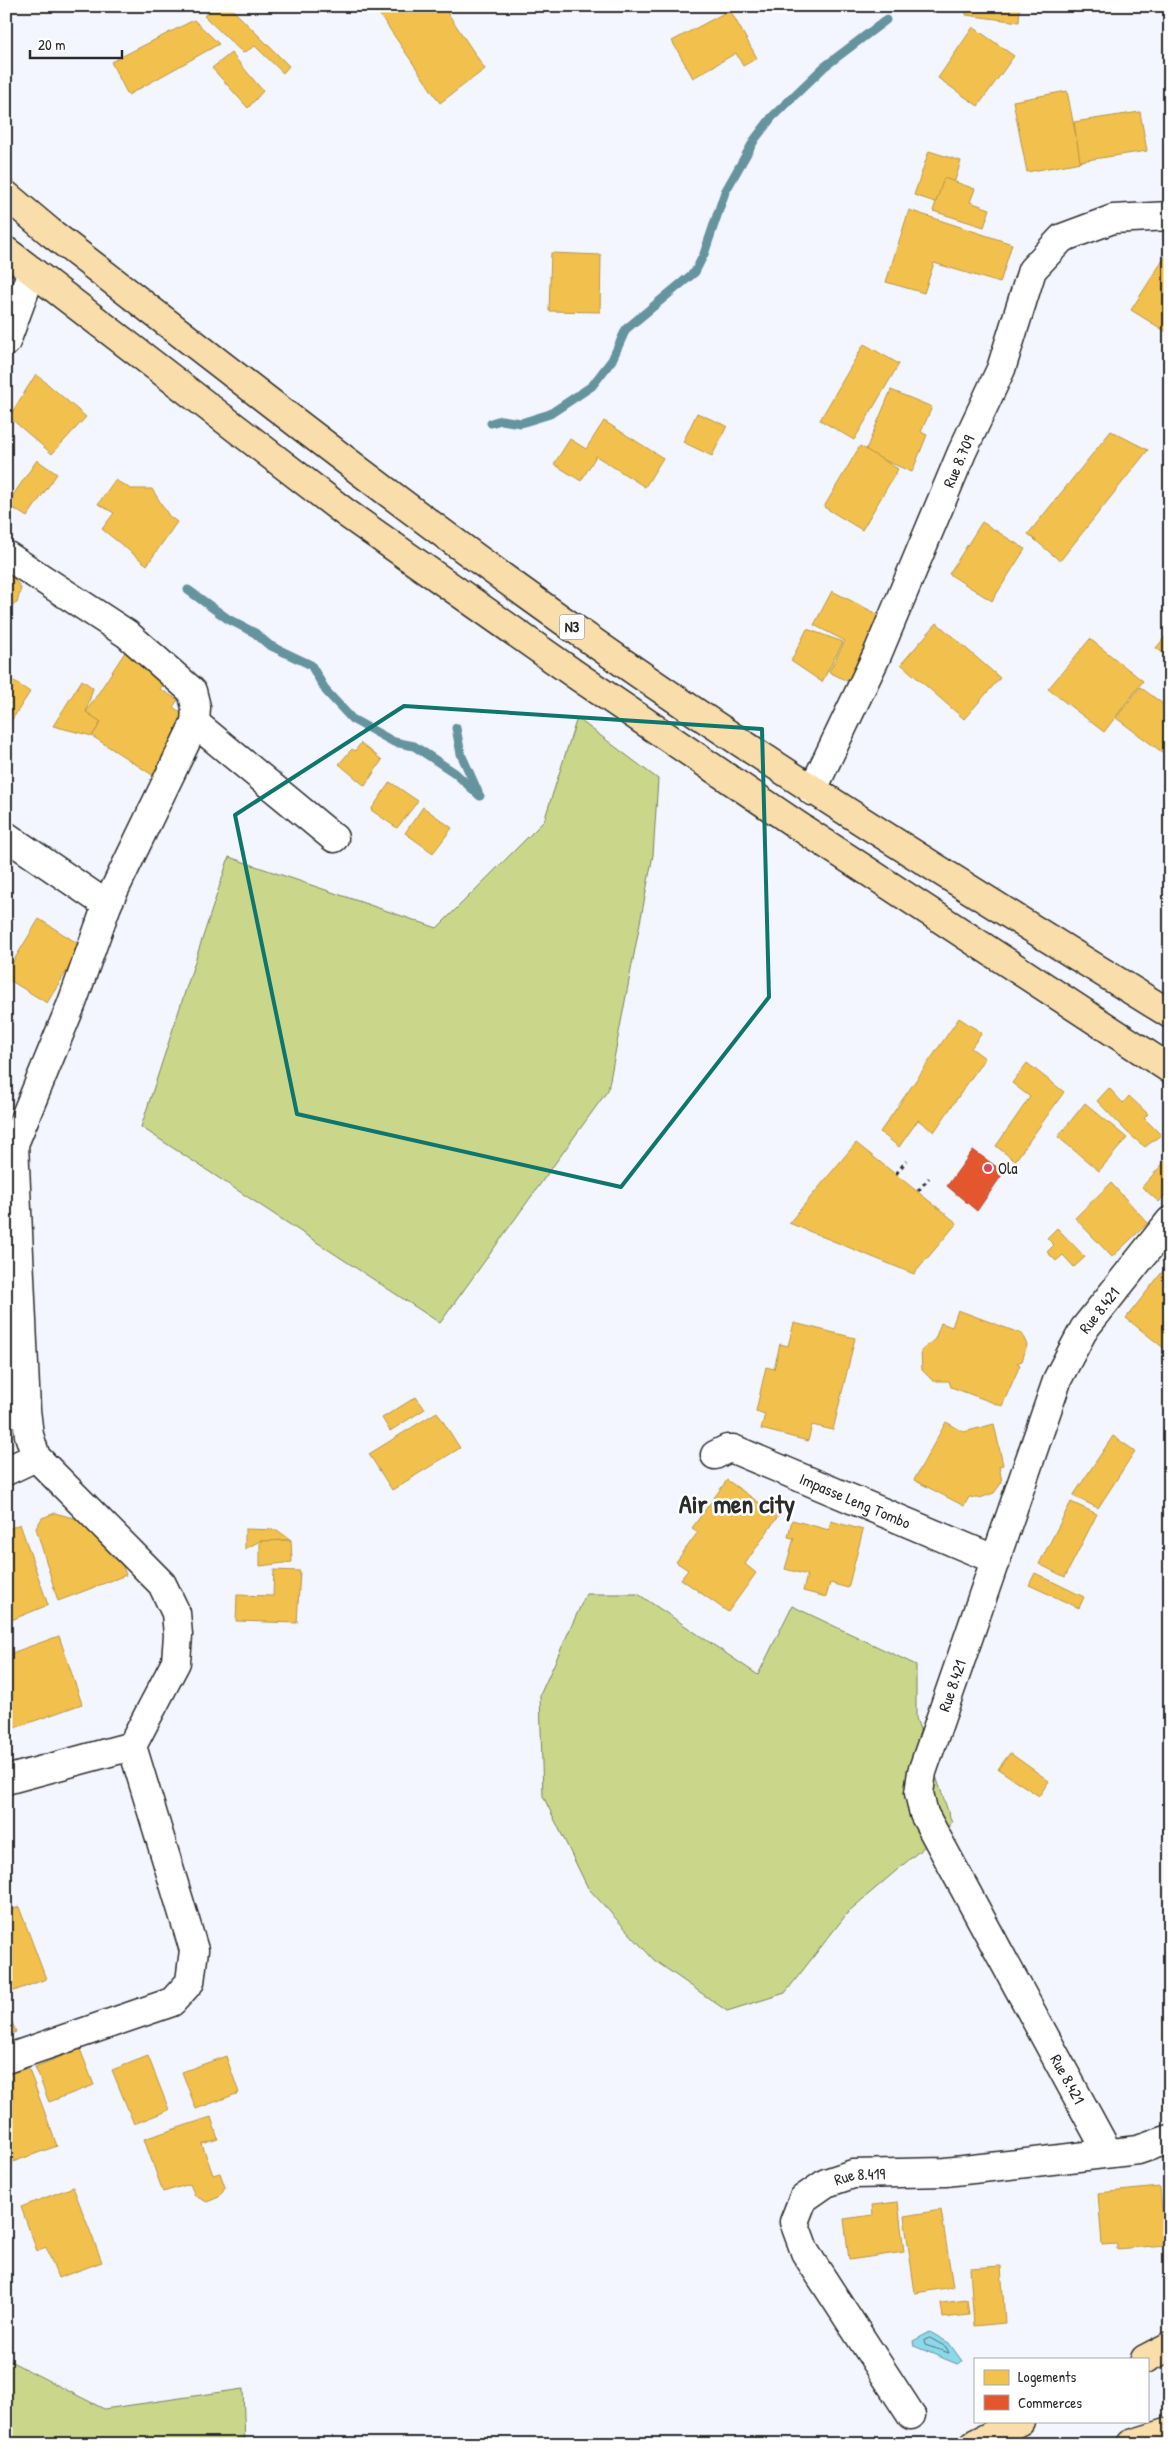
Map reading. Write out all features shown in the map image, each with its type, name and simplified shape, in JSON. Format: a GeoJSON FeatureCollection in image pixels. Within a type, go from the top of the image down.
{"type":"FeatureCollection","features":[{"type":"Feature","properties":{"kind":"highway","name":"N3"},"geometry":{"type":"LineString","coordinates":[[6,195],[50,232],[388,493],[582,634],[812,791],[1170,1014]]}},
{"type":"Feature","properties":{"kind":"highway","name":"N3"},"geometry":{"type":"LineString","coordinates":[[6,251],[346,513],[568,669],[796,825],[1170,1069]]}},
{"type":"Feature","properties":{"kind":"highway"},"geometry":{"type":"LineString","coordinates":[[1147,2358],[1170,2346]]}},
{"type":"Feature","properties":{"kind":"highway"},"geometry":{"type":"LineString","coordinates":[[974,2444],[1018,2422]]}},
{"type":"Feature","properties":{"kind":"highway"},"geometry":{"type":"LineString","coordinates":[[1131,2444],[1170,2432]]}},
{"type":"Feature","properties":{"kind":"street","name":"Rue 8.709"},"geometry":{"type":"LineString","coordinates":[[812,791],[877,655],[962,452],[1000,370],[1032,270],[1043,256],[1062,238],[1113,219],[1170,216]]}},
{"type":"Feature","properties":{"kind":"street"},"geometry":{"type":"LineString","coordinates":[[6,342],[32,271]]}},
{"type":"Feature","properties":{"kind":"street"},"geometry":{"type":"LineString","coordinates":[[6,555],[127,634],[192,691],[196,707],[195,724],[107,905],[72,1003],[10,1142],[26,1410],[29,1435],[36,1457],[162,1584],[176,1613],[178,1635],[176,1662],[132,1746],[194,1950],[190,1982],[172,2002],[6,2059]]}},
{"type":"Feature","properties":{"kind":"street"},"geometry":{"type":"LineString","coordinates":[[195,724],[334,838]]}},
{"type":"Feature","properties":{"kind":"street"},"geometry":{"type":"LineString","coordinates":[[6,836],[107,905]]}},
{"type":"Feature","properties":{"kind":"street","name":"Rue 8.421"},"geometry":{"type":"LineString","coordinates":[[1108,2153],[924,1814],[919,1793],[922,1772],[1058,1378],[1084,1329],[1170,1221]]}},
{"type":"Feature","properties":{"kind":"street","name":"Impasse Leng Tombo"},"geometry":{"type":"LineString","coordinates":[[715,1455],[727,1449],[733,1449],[996,1560]]}},
{"type":"Feature","properties":{"kind":"street"},"geometry":{"type":"LineString","coordinates":[[6,1471],[36,1457]]}},
{"type":"Feature","properties":{"kind":"street"},"geometry":{"type":"LineString","coordinates":[[6,1780],[132,1746]]}},
{"type":"Feature","properties":{"kind":"street","name":"Rue 8.419"},"geometry":{"type":"LineString","coordinates":[[911,2415],[805,2252],[794,2222],[803,2199],[826,2183],[853,2174],[945,2172],[1138,2150],[1170,2139]]}},
{"type":"Feature","properties":{"kind":"path"},"geometry":{"type":"LineString","coordinates":[[896,1174],[906,1161]]}},
{"type":"Feature","properties":{"kind":"path"},"geometry":{"type":"LineString","coordinates":[[918,1191],[929,1178]]}},
{"type":"Feature","properties":{"kind":"highlighted area"},"geometry":{"type":"Polygon","coordinates":[[[404,706],[762,729],[769,997],[621,1187],[297,1114],[235,815],[404,706]]]}},
{"type":"Feature","properties":{"kind":"green space"},"geometry":{"type":"Polygon","coordinates":[[[577,718],[658,779],[653,855],[608,1090],[440,1323],[141,1127],[229,857],[437,928],[544,821],[577,718]]]}},
{"type":"Feature","properties":{"kind":"green space"},"geometry":{"type":"Polygon","coordinates":[[[586,1594],[638,1594],[758,1675],[792,1606],[916,1665],[916,1718],[952,1823],[849,1911],[785,1993],[727,2011],[654,1960],[588,1888],[543,1796],[540,1695],[586,1594]]]}},
{"type":"Feature","properties":{"kind":"green space"},"geometry":{"type":"Polygon","coordinates":[[[6,2359],[104,2409],[243,2389],[245,2444],[6,2444],[6,2359]]]}},
{"type":"Feature","properties":{"kind":"water"},"geometry":{"type":"Polygon","coordinates":[[[930,2332],[949,2343],[962,2361],[957,2364],[914,2346],[913,2341],[930,2332]]]}},
{"type":"Feature","properties":{"kind":"building: Logements"},"geometry":{"type":"Polygon","coordinates":[[[215,6],[229,6],[289,66],[283,73],[255,46],[243,53],[204,16],[215,6]]]}},
{"type":"Feature","properties":{"kind":"building: Logements"},"geometry":{"type":"Polygon","coordinates":[[[374,6],[443,6],[485,69],[440,103],[374,6]]]}},
{"type":"Feature","properties":{"kind":"building: Logements"},"geometry":{"type":"Polygon","coordinates":[[[967,6],[1020,6],[1019,22],[966,15],[967,6]]]}},
{"type":"Feature","properties":{"kind":"building: Logements"},"geometry":{"type":"Polygon","coordinates":[[[730,10],[757,58],[743,66],[736,53],[693,78],[672,41],[730,10]]]}},
{"type":"Feature","properties":{"kind":"building: Logements"},"geometry":{"type":"Polygon","coordinates":[[[194,20],[219,44],[128,95],[111,62],[194,20]]]}},
{"type":"Feature","properties":{"kind":"building: Logements"},"geometry":{"type":"Polygon","coordinates":[[[973,27],[1014,56],[978,106],[938,78],[973,27]]]}},
{"type":"Feature","properties":{"kind":"building: Logements"},"geometry":{"type":"Polygon","coordinates":[[[231,53],[263,91],[248,108],[212,68],[231,53]]]}},
{"type":"Feature","properties":{"kind":"building: Logements"},"geometry":{"type":"Polygon","coordinates":[[[1067,91],[1081,162],[1027,172],[1013,101],[1067,91]]]}},
{"type":"Feature","properties":{"kind":"building: Logements"},"geometry":{"type":"Polygon","coordinates":[[[1140,112],[1147,151],[1080,161],[1074,122],[1140,112]]]}},
{"type":"Feature","properties":{"kind":"building: Logements"},"geometry":{"type":"Polygon","coordinates":[[[929,151],[961,161],[947,206],[914,195],[929,151]]]}},
{"type":"Feature","properties":{"kind":"building: Logements"},"geometry":{"type":"Polygon","coordinates":[[[944,178],[975,189],[970,202],[990,209],[984,227],[933,211],[944,178]]]}},
{"type":"Feature","properties":{"kind":"building: Logements"},"geometry":{"type":"Polygon","coordinates":[[[909,210],[1012,244],[1000,283],[934,263],[924,293],[886,282],[909,210]]]}},
{"type":"Feature","properties":{"kind":"building: Logements"},"geometry":{"type":"Polygon","coordinates":[[[1170,249],[1170,330],[1168,333],[1131,310],[1170,249]]]}},
{"type":"Feature","properties":{"kind":"building: Logements"},"geometry":{"type":"Polygon","coordinates":[[[551,253],[601,255],[600,312],[549,311],[551,253]]]}},
{"type":"Feature","properties":{"kind":"building: Logements"},"geometry":{"type":"Polygon","coordinates":[[[864,344],[899,364],[854,440],[820,420],[864,344]]]}},
{"type":"Feature","properties":{"kind":"building: Logements"},"geometry":{"type":"Polygon","coordinates":[[[36,374],[86,417],[52,454],[9,417],[36,374]]]}},
{"type":"Feature","properties":{"kind":"building: Logements"},"geometry":{"type":"Polygon","coordinates":[[[891,390],[932,407],[921,432],[927,435],[912,472],[865,452],[891,390]]]}},
{"type":"Feature","properties":{"kind":"building: Logements"},"geometry":{"type":"Polygon","coordinates":[[[697,413],[727,426],[712,456],[683,442],[697,413]]]}},
{"type":"Feature","properties":{"kind":"building: Logements"},"geometry":{"type":"Polygon","coordinates":[[[604,421],[663,458],[645,487],[596,456],[581,481],[554,464],[570,439],[586,449],[604,421]]]}},
{"type":"Feature","properties":{"kind":"building: Logements"},"geometry":{"type":"Polygon","coordinates":[[[1111,431],[1148,450],[1060,561],[1028,534],[1111,431]]]}},
{"type":"Feature","properties":{"kind":"building: Logements"},"geometry":{"type":"Polygon","coordinates":[[[860,446],[898,469],[862,530],[824,507],[860,446]]]}},
{"type":"Feature","properties":{"kind":"building: Logements"},"geometry":{"type":"Polygon","coordinates":[[[37,460],[57,474],[27,517],[7,504],[37,460]]]}},
{"type":"Feature","properties":{"kind":"building: Logements"},"geometry":{"type":"Polygon","coordinates":[[[115,480],[131,489],[152,489],[169,516],[177,522],[147,565],[102,529],[114,513],[98,504],[115,480]]]}},
{"type":"Feature","properties":{"kind":"building: Logements"},"geometry":{"type":"Polygon","coordinates":[[[982,522],[1025,549],[992,601],[949,574],[982,522]]]}},
{"type":"Feature","properties":{"kind":"building: Logements"},"geometry":{"type":"Polygon","coordinates":[[[6,575],[11,575],[21,588],[17,603],[6,607],[6,575]]]}},
{"type":"Feature","properties":{"kind":"building: Logements"},"geometry":{"type":"Polygon","coordinates":[[[832,591],[891,621],[859,687],[829,672],[845,641],[814,625],[832,591]]]}},
{"type":"Feature","properties":{"kind":"building: Logements"},"geometry":{"type":"Polygon","coordinates":[[[937,623],[1000,678],[964,719],[901,664],[937,623]]]}},
{"type":"Feature","properties":{"kind":"building: Logements"},"geometry":{"type":"Polygon","coordinates":[[[807,629],[843,642],[822,682],[791,661],[807,629]]]}},
{"type":"Feature","properties":{"kind":"building: Logements"},"geometry":{"type":"Polygon","coordinates":[[[1170,631],[1170,658],[1156,648],[1170,631]]]}},
{"type":"Feature","properties":{"kind":"building: Logements"},"geometry":{"type":"Polygon","coordinates":[[[1090,639],[1143,681],[1104,732],[1048,689],[1090,639]]]}},
{"type":"Feature","properties":{"kind":"building: Logements"},"geometry":{"type":"Polygon","coordinates":[[[127,649],[168,676],[160,689],[178,700],[173,707],[190,719],[157,778],[92,736],[101,722],[86,712],[127,649]]]}},
{"type":"Feature","properties":{"kind":"building: Logements"},"geometry":{"type":"Polygon","coordinates":[[[6,676],[30,692],[6,729],[6,676]]]}},
{"type":"Feature","properties":{"kind":"building: Logements"},"geometry":{"type":"Polygon","coordinates":[[[82,680],[93,688],[86,712],[101,722],[92,736],[53,726],[82,680]]]}},
{"type":"Feature","properties":{"kind":"building: Logements"},"geometry":{"type":"Polygon","coordinates":[[[1140,687],[1170,709],[1170,758],[1116,718],[1140,687]]]}},
{"type":"Feature","properties":{"kind":"building: Logements"},"geometry":{"type":"Polygon","coordinates":[[[361,743],[382,760],[365,786],[339,764],[352,749],[355,751],[361,743]]]}},
{"type":"Feature","properties":{"kind":"building: Logements"},"geometry":{"type":"Polygon","coordinates":[[[390,782],[418,801],[397,828],[371,810],[390,782]]]}},
{"type":"Feature","properties":{"kind":"building: Logements"},"geometry":{"type":"Polygon","coordinates":[[[423,807],[452,828],[433,853],[405,833],[423,807]]]}},
{"type":"Feature","properties":{"kind":"building: Logements"},"geometry":{"type":"Polygon","coordinates":[[[39,919],[82,946],[47,1003],[6,978],[6,973],[39,919]]]}},
{"type":"Feature","properties":{"kind":"building: Logements"},"geometry":{"type":"Polygon","coordinates":[[[959,1018],[982,1033],[971,1048],[985,1058],[934,1132],[918,1120],[899,1147],[880,1132],[959,1018]]]}},
{"type":"Feature","properties":{"kind":"building: Logements"},"geometry":{"type":"Polygon","coordinates":[[[1027,1063],[1064,1092],[1015,1161],[996,1146],[1030,1097],[1012,1083],[1027,1063]]]}},
{"type":"Feature","properties":{"kind":"building: Logements"},"geometry":{"type":"Polygon","coordinates":[[[1109,1088],[1123,1103],[1129,1096],[1148,1114],[1144,1118],[1161,1135],[1145,1147],[1129,1134],[1097,1101],[1109,1088]]]}},
{"type":"Feature","properties":{"kind":"building: Logements"},"geometry":{"type":"Polygon","coordinates":[[[1085,1103],[1127,1138],[1099,1171],[1058,1137],[1085,1103]]]}},
{"type":"Feature","properties":{"kind":"building: Logements"},"geometry":{"type":"Polygon","coordinates":[[[856,1143],[957,1223],[914,1274],[789,1223],[856,1143]]]}},
{"type":"Feature","properties":{"kind":"building: Logements"},"geometry":{"type":"Polygon","coordinates":[[[1168,1158],[1170,1189],[1159,1202],[1142,1187],[1168,1158]]]}},
{"type":"Feature","properties":{"kind":"building: Logements"},"geometry":{"type":"Polygon","coordinates":[[[1111,1183],[1148,1223],[1112,1257],[1075,1218],[1111,1183]]]}},
{"type":"Feature","properties":{"kind":"building: Logements"},"geometry":{"type":"Polygon","coordinates":[[[1057,1228],[1085,1257],[1074,1267],[1063,1255],[1056,1261],[1047,1252],[1054,1245],[1047,1238],[1057,1228]]]}},
{"type":"Feature","properties":{"kind":"building: Logements"},"geometry":{"type":"Polygon","coordinates":[[[1170,1262],[1170,1353],[1126,1318],[1170,1262]]]}},
{"type":"Feature","properties":{"kind":"building: Logements"},"geometry":{"type":"Polygon","coordinates":[[[958,1310],[1022,1334],[1027,1345],[1022,1361],[1017,1363],[1020,1365],[1002,1406],[951,1387],[949,1381],[933,1381],[922,1370],[921,1351],[935,1339],[941,1323],[952,1327],[958,1310]]]}},
{"type":"Feature","properties":{"kind":"building: Logements"},"geometry":{"type":"Polygon","coordinates":[[[794,1323],[855,1338],[833,1430],[812,1425],[808,1441],[761,1429],[765,1414],[756,1411],[766,1367],[774,1369],[780,1344],[788,1346],[794,1323]]]}},
{"type":"Feature","properties":{"kind":"building: Logements"},"geometry":{"type":"Polygon","coordinates":[[[416,1397],[425,1409],[390,1431],[382,1418],[416,1397]]]}},
{"type":"Feature","properties":{"kind":"building: Logements"},"geometry":{"type":"Polygon","coordinates":[[[437,1412],[460,1448],[392,1490],[369,1454],[437,1412]]]}},
{"type":"Feature","properties":{"kind":"building: Logements"},"geometry":{"type":"Polygon","coordinates":[[[946,1422],[964,1432],[994,1424],[1003,1465],[999,1466],[1002,1482],[994,1493],[980,1498],[969,1497],[964,1506],[914,1480],[946,1422]]]}},
{"type":"Feature","properties":{"kind":"building: Logements"},"geometry":{"type":"Polygon","coordinates":[[[1113,1436],[1135,1451],[1098,1508],[1073,1496],[1113,1436]]]}},
{"type":"Feature","properties":{"kind":"building: Logements"},"geometry":{"type":"Polygon","coordinates":[[[727,1480],[778,1516],[745,1564],[756,1573],[728,1612],[681,1579],[688,1570],[676,1562],[698,1532],[692,1528],[727,1480]]]}},
{"type":"Feature","properties":{"kind":"building: Logements"},"geometry":{"type":"Polygon","coordinates":[[[1071,1502],[1097,1514],[1065,1577],[1039,1564],[1071,1502]]]}},
{"type":"Feature","properties":{"kind":"building: Logements"},"geometry":{"type":"Polygon","coordinates":[[[55,1513],[91,1523],[111,1534],[126,1575],[58,1601],[36,1528],[42,1518],[55,1513]]]}},
{"type":"Feature","properties":{"kind":"building: Logements"},"geometry":{"type":"Polygon","coordinates":[[[792,1520],[829,1530],[831,1521],[863,1530],[848,1588],[830,1583],[826,1597],[803,1591],[807,1575],[785,1569],[794,1538],[788,1537],[792,1520]]]}},
{"type":"Feature","properties":{"kind":"building: Logements"},"geometry":{"type":"Polygon","coordinates":[[[20,1524],[48,1605],[9,1621],[6,1614],[6,1605],[9,1604],[6,1597],[6,1530],[20,1524]]]}},
{"type":"Feature","properties":{"kind":"building: Logements"},"geometry":{"type":"Polygon","coordinates":[[[245,1529],[277,1530],[291,1540],[260,1541],[245,1549],[245,1529]]]}},
{"type":"Feature","properties":{"kind":"building: Logements"},"geometry":{"type":"Polygon","coordinates":[[[291,1540],[292,1562],[260,1566],[260,1541],[291,1540]]]}},
{"type":"Feature","properties":{"kind":"building: Logements"},"geometry":{"type":"Polygon","coordinates":[[[274,1570],[300,1571],[297,1623],[236,1621],[237,1595],[273,1596],[274,1570]]]}},
{"type":"Feature","properties":{"kind":"building: Logements"},"geometry":{"type":"Polygon","coordinates":[[[1035,1573],[1084,1597],[1079,1608],[1029,1585],[1035,1573]]]}},
{"type":"Feature","properties":{"kind":"building: Logements"},"geometry":{"type":"Polygon","coordinates":[[[59,1636],[82,1704],[9,1730],[6,1724],[6,1655],[59,1636]]]}},
{"type":"Feature","properties":{"kind":"building: Logements"},"geometry":{"type":"Polygon","coordinates":[[[1010,1753],[1049,1781],[1039,1796],[998,1769],[1010,1753]]]}},
{"type":"Feature","properties":{"kind":"building: Logements"},"geometry":{"type":"Polygon","coordinates":[[[19,1907],[46,1979],[6,1994],[6,1912],[19,1907]]]}},
{"type":"Feature","properties":{"kind":"building: Logements"},"geometry":{"type":"Polygon","coordinates":[[[6,2007],[16,2032],[6,2036],[6,2007]]]}},
{"type":"Feature","properties":{"kind":"building: Logements"},"geometry":{"type":"Polygon","coordinates":[[[80,2049],[94,2085],[49,2102],[35,2067],[80,2049]]]}},
{"type":"Feature","properties":{"kind":"building: Logements"},"geometry":{"type":"Polygon","coordinates":[[[148,2056],[169,2110],[134,2124],[112,2070],[148,2056]]]}},
{"type":"Feature","properties":{"kind":"building: Logements"},"geometry":{"type":"Polygon","coordinates":[[[226,2056],[239,2093],[196,2109],[182,2072],[226,2056]]]}},
{"type":"Feature","properties":{"kind":"building: Logements"},"geometry":{"type":"Polygon","coordinates":[[[28,2067],[57,2146],[10,2163],[6,2154],[6,2075],[28,2067]]]}},
{"type":"Feature","properties":{"kind":"building: Logements"},"geometry":{"type":"Polygon","coordinates":[[[211,2117],[218,2139],[202,2144],[213,2175],[220,2173],[225,2187],[219,2197],[207,2202],[195,2196],[190,2184],[163,2192],[144,2139],[211,2117]]]}},
{"type":"Feature","properties":{"kind":"building: Logements"},"geometry":{"type":"Polygon","coordinates":[[[73,2187],[102,2262],[58,2278],[46,2247],[37,2251],[21,2207],[73,2187]]]}},
{"type":"Feature","properties":{"kind":"building: Logements"},"geometry":{"type":"Polygon","coordinates":[[[1160,2187],[1165,2245],[1117,2249],[1117,2244],[1102,2245],[1098,2193],[1160,2187]]]}},
{"type":"Feature","properties":{"kind":"building: Logements"},"geometry":{"type":"Polygon","coordinates":[[[898,2202],[904,2252],[849,2260],[844,2219],[873,2215],[872,2205],[898,2202]]]}},
{"type":"Feature","properties":{"kind":"building: Logements"},"geometry":{"type":"Polygon","coordinates":[[[941,2210],[953,2287],[915,2293],[904,2216],[941,2210]]]}},
{"type":"Feature","properties":{"kind":"building: Logements"},"geometry":{"type":"Polygon","coordinates":[[[1001,2266],[1005,2323],[974,2326],[970,2268],[1001,2266]]]}},
{"type":"Feature","properties":{"kind":"building: Logements"},"geometry":{"type":"Polygon","coordinates":[[[967,2300],[969,2315],[943,2318],[941,2303],[967,2300]]]}},
{"type":"Feature","properties":{"kind":"building: Commerces"},"geometry":{"type":"Polygon","coordinates":[[[973,1150],[1004,1172],[977,1211],[947,1186],[973,1150]]]}},
{"type":"Feature","properties":{"kind":"waterway"},"geometry":{"type":"LineString","coordinates":[[491,423],[501,420],[521,423],[550,414],[592,386],[612,360],[626,329],[695,272],[704,254],[725,192],[755,139],[772,117],[824,67],[886,20]]}},
{"type":"Feature","properties":{"kind":"waterway"},"geometry":{"type":"LineString","coordinates":[[188,590],[228,619],[255,633],[269,645],[311,665],[326,691],[352,719],[394,742],[414,746],[455,773],[480,796]]}},
{"type":"Feature","properties":{"kind":"waterway"},"geometry":{"type":"LineString","coordinates":[[456,728],[461,754],[478,792]]}},
{"type":"Feature","properties":{"kind":"place","name":"Ola"},"geometry":{"type":"Point","coordinates":[988,1168]}},
{"type":"Feature","properties":{"kind":"district","name":"Air men city"},"geometry":{"type":"Point","coordinates":[737,1504]}}]}
